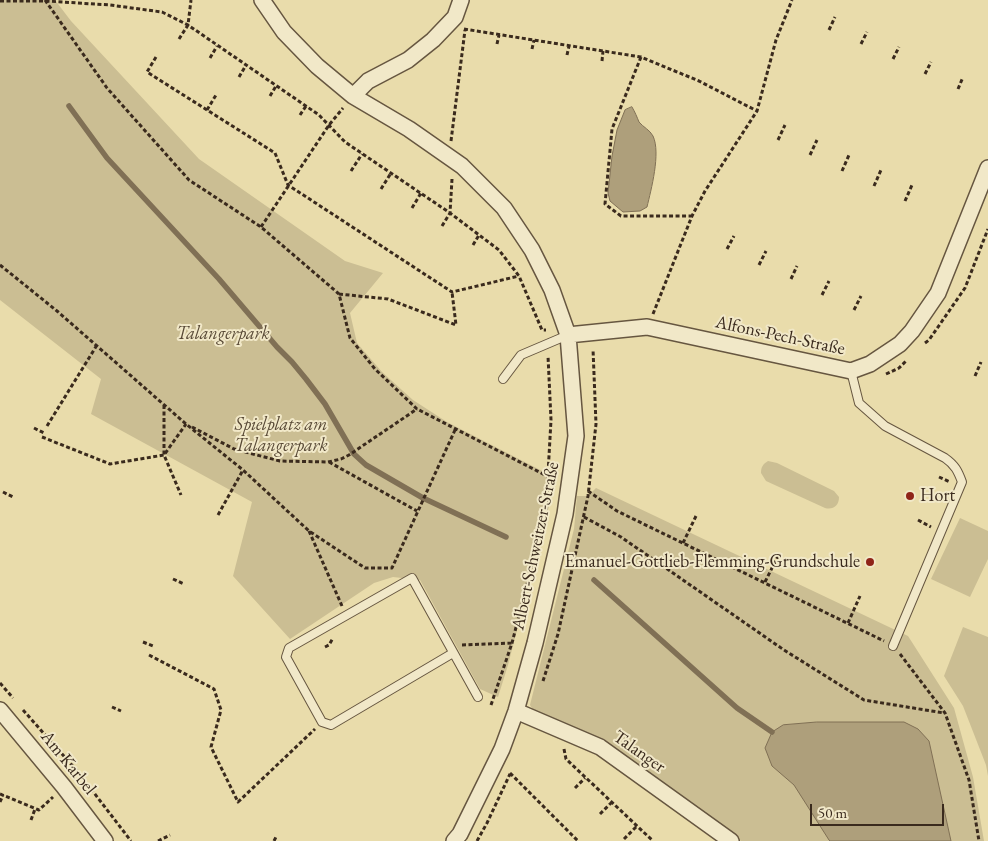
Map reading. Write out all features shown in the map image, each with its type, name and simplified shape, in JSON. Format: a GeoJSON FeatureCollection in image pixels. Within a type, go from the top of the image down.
{"type":"FeatureCollection","features":[{"type":"Feature","properties":{"kind":"street","name":"Albert-Schweitzer-Straße"},"geometry":{"type":"LineString","coordinates":[[262,0],[284,32],[316,66],[353,96],[409,129],[462,166],[504,208],[532,250],[552,290],[568,335],[576,436],[565,514],[535,643],[516,711],[502,749],[460,834],[454,841]]}},
{"type":"Feature","properties":{"kind":"street"},"geometry":{"type":"LineString","coordinates":[[353,96],[368,81],[408,60],[433,40],[455,17],[461,0]]}},
{"type":"Feature","properties":{"kind":"street","name":"Alfons-Pech-Straße"},"geometry":{"type":"LineString","coordinates":[[568,335],[647,327],[851,371],[870,364],[900,344],[912,331],[938,293],[988,168]]}},
{"type":"Feature","properties":{"kind":"street","name":"Am Karbel"},"geometry":{"type":"LineString","coordinates":[[0,710],[64,787],[105,841]]}},
{"type":"Feature","properties":{"kind":"street","name":"Talanger"},"geometry":{"type":"LineString","coordinates":[[516,711],[600,748],[731,841]]}},
{"type":"Feature","properties":{"kind":"lane"},"geometry":{"type":"LineString","coordinates":[[503,379],[521,356],[568,335]]}},
{"type":"Feature","properties":{"kind":"lane"},"geometry":{"type":"LineString","coordinates":[[851,371],[859,403],[885,426],[953,464],[962,482],[893,646]]}},
{"type":"Feature","properties":{"kind":"lane"},"geometry":{"type":"LineString","coordinates":[[453,653],[331,724],[322,722],[286,657],[289,648],[412,578],[478,697]]}},
{"type":"Feature","properties":{"kind":"path"},"geometry":{"type":"LineString","coordinates":[[45,0],[107,88],[189,180],[261,227],[339,294],[388,299],[456,325],[452,292]]}},
{"type":"Feature","properties":{"kind":"path"},"geometry":{"type":"LineString","coordinates":[[0,2],[45,0],[110,5],[162,12],[188,25],[306,106],[329,125],[345,142],[450,213],[499,250],[519,276],[547,344],[551,420],[546,510],[512,643],[491,705]]}},
{"type":"Feature","properties":{"kind":"path"},"geometry":{"type":"LineString","coordinates":[[179,39],[188,25],[191,0]]}},
{"type":"Feature","properties":{"kind":"path"},"geometry":{"type":"LineString","coordinates":[[647,327],[692,216],[705,191],[757,111],[776,40],[792,0]]}},
{"type":"Feature","properties":{"kind":"path"},"geometry":{"type":"LineString","coordinates":[[455,17],[465,30],[641,57],[698,81],[757,111]]}},
{"type":"Feature","properties":{"kind":"path"},"geometry":{"type":"LineString","coordinates":[[829,30],[835,17]]}},
{"type":"Feature","properties":{"kind":"path"},"geometry":{"type":"LineString","coordinates":[[442,226],[450,213],[453,160],[451,145],[465,30]]}},
{"type":"Feature","properties":{"kind":"path"},"geometry":{"type":"LineString","coordinates":[[861,44],[867,32]]}},
{"type":"Feature","properties":{"kind":"path"},"geometry":{"type":"LineString","coordinates":[[497,44],[498,35]]}},
{"type":"Feature","properties":{"kind":"path"},"geometry":{"type":"LineString","coordinates":[[532,50],[534,40]]}},
{"type":"Feature","properties":{"kind":"path"},"geometry":{"type":"LineString","coordinates":[[210,58],[217,46]]}},
{"type":"Feature","properties":{"kind":"path"},"geometry":{"type":"LineString","coordinates":[[567,55],[569,46]]}},
{"type":"Feature","properties":{"kind":"path"},"geometry":{"type":"LineString","coordinates":[[893,59],[899,47]]}},
{"type":"Feature","properties":{"kind":"path"},"geometry":{"type":"LineString","coordinates":[[602,60],[603,51]]}},
{"type":"Feature","properties":{"kind":"path"},"geometry":{"type":"LineString","coordinates":[[156,57],[147,72],[275,153],[288,186],[452,292],[519,276]]}},
{"type":"Feature","properties":{"kind":"path"},"geometry":{"type":"LineString","coordinates":[[641,57],[612,129],[605,204],[621,216],[692,216]]}},
{"type":"Feature","properties":{"kind":"path"},"geometry":{"type":"LineString","coordinates":[[926,74],[931,62]]}},
{"type":"Feature","properties":{"kind":"path"},"geometry":{"type":"LineString","coordinates":[[239,77],[246,65]]}},
{"type":"Feature","properties":{"kind":"path"},"geometry":{"type":"LineString","coordinates":[[958,89],[963,77]]}},
{"type":"Feature","properties":{"kind":"path"},"geometry":{"type":"LineString","coordinates":[[270,96],[276,86]]}},
{"type":"Feature","properties":{"kind":"path"},"geometry":{"type":"LineString","coordinates":[[206,110],[216,95]]}},
{"type":"Feature","properties":{"kind":"path"},"geometry":{"type":"LineString","coordinates":[[261,227],[329,125],[353,96]]}},
{"type":"Feature","properties":{"kind":"path"},"geometry":{"type":"LineString","coordinates":[[300,115],[306,106]]}},
{"type":"Feature","properties":{"kind":"path"},"geometry":{"type":"LineString","coordinates":[[778,140],[785,125]]}},
{"type":"Feature","properties":{"kind":"path"},"geometry":{"type":"LineString","coordinates":[[810,155],[817,140]]}},
{"type":"Feature","properties":{"kind":"path"},"geometry":{"type":"LineString","coordinates":[[351,171],[362,154]]}},
{"type":"Feature","properties":{"kind":"path"},"geometry":{"type":"LineString","coordinates":[[842,170],[849,155]]}},
{"type":"Feature","properties":{"kind":"path"},"geometry":{"type":"LineString","coordinates":[[874,186],[881,170]]}},
{"type":"Feature","properties":{"kind":"path"},"geometry":{"type":"LineString","coordinates":[[381,189],[391,173]]}},
{"type":"Feature","properties":{"kind":"path"},"geometry":{"type":"LineString","coordinates":[[905,200],[912,185]]}},
{"type":"Feature","properties":{"kind":"path"},"geometry":{"type":"LineString","coordinates":[[412,208],[421,193]]}},
{"type":"Feature","properties":{"kind":"path"},"geometry":{"type":"LineString","coordinates":[[929,340],[965,288],[988,229]]}},
{"type":"Feature","properties":{"kind":"path"},"geometry":{"type":"LineString","coordinates":[[473,245],[479,235]]}},
{"type":"Feature","properties":{"kind":"path"},"geometry":{"type":"LineString","coordinates":[[727,249],[734,236]]}},
{"type":"Feature","properties":{"kind":"path"},"geometry":{"type":"LineString","coordinates":[[759,265],[766,251]]}},
{"type":"Feature","properties":{"kind":"path"},"geometry":{"type":"LineString","coordinates":[[0,265],[97,345],[186,424],[243,470],[309,531],[365,568],[392,568],[455,430]]}},
{"type":"Feature","properties":{"kind":"path"},"geometry":{"type":"LineString","coordinates":[[791,280],[797,266]]}},
{"type":"Feature","properties":{"kind":"path"},"geometry":{"type":"LineString","coordinates":[[822,295],[829,281]]}},
{"type":"Feature","properties":{"kind":"path"},"geometry":{"type":"LineString","coordinates":[[339,294],[350,338],[375,369],[417,409],[547,476]]}},
{"type":"Feature","properties":{"kind":"path"},"geometry":{"type":"LineString","coordinates":[[854,310],[861,296]]}},
{"type":"Feature","properties":{"kind":"path"},"geometry":{"type":"LineString","coordinates":[[542,330],[568,335]]}},
{"type":"Feature","properties":{"kind":"path"},"geometry":{"type":"LineString","coordinates":[[47,426],[97,345]]}},
{"type":"Feature","properties":{"kind":"path"},"geometry":{"type":"LineString","coordinates":[[975,376],[981,362]]}},
{"type":"Feature","properties":{"kind":"path"},"geometry":{"type":"LineString","coordinates":[[164,404],[164,455],[181,495]]}},
{"type":"Feature","properties":{"kind":"path"},"geometry":{"type":"LineString","coordinates":[[186,424],[234,449],[280,461],[328,462],[349,455],[417,409]]}},
{"type":"Feature","properties":{"kind":"path"},"geometry":{"type":"LineString","coordinates":[[34,428],[43,435],[110,464],[164,455],[186,424]]}},
{"type":"Feature","properties":{"kind":"path"},"geometry":{"type":"LineString","coordinates":[[328,462],[417,511]]}},
{"type":"Feature","properties":{"kind":"path"},"geometry":{"type":"LineString","coordinates":[[218,515],[243,470]]}},
{"type":"Feature","properties":{"kind":"path"},"geometry":{"type":"LineString","coordinates":[[588,491],[617,512],[765,582],[893,646],[945,713],[969,780],[979,841]]}},
{"type":"Feature","properties":{"kind":"path"},"geometry":{"type":"LineString","coordinates":[[3,492],[13,497]]}},
{"type":"Feature","properties":{"kind":"path"},"geometry":{"type":"LineString","coordinates":[[565,514],[584,517],[621,537],[784,650],[864,700],[945,713]]}},
{"type":"Feature","properties":{"kind":"path"},"geometry":{"type":"LineString","coordinates":[[683,543],[696,516]]}},
{"type":"Feature","properties":{"kind":"path"},"geometry":{"type":"LineString","coordinates":[[309,531],[346,616],[329,645],[325,647]]}},
{"type":"Feature","properties":{"kind":"path"},"geometry":{"type":"LineString","coordinates":[[765,582],[778,556]]}},
{"type":"Feature","properties":{"kind":"path"},"geometry":{"type":"LineString","coordinates":[[173,579],[184,584]]}},
{"type":"Feature","properties":{"kind":"path"},"geometry":{"type":"LineString","coordinates":[[848,623],[860,596]]}},
{"type":"Feature","properties":{"kind":"path"},"geometry":{"type":"LineString","coordinates":[[143,642],[154,646]]}},
{"type":"Feature","properties":{"kind":"path"},"geometry":{"type":"LineString","coordinates":[[449,645],[512,643]]}},
{"type":"Feature","properties":{"kind":"path"},"geometry":{"type":"LineString","coordinates":[[149,655],[214,689],[221,710],[211,747],[238,802],[322,722]]}},
{"type":"Feature","properties":{"kind":"path"},"geometry":{"type":"LineString","coordinates":[[0,683],[13,698]]}},
{"type":"Feature","properties":{"kind":"path"},"geometry":{"type":"LineString","coordinates":[[20,706],[78,772],[131,841]]}},
{"type":"Feature","properties":{"kind":"path"},"geometry":{"type":"LineString","coordinates":[[112,707],[122,711]]}},
{"type":"Feature","properties":{"kind":"path"},"geometry":{"type":"LineString","coordinates":[[560,730],[566,759],[653,841]]}},
{"type":"Feature","properties":{"kind":"path"},"geometry":{"type":"LineString","coordinates":[[510,773],[578,841]]}},
{"type":"Feature","properties":{"kind":"path"},"geometry":{"type":"LineString","coordinates":[[575,788],[585,778]]}},
{"type":"Feature","properties":{"kind":"path"},"geometry":{"type":"LineString","coordinates":[[0,802],[1,795],[39,810],[64,787]]}},
{"type":"Feature","properties":{"kind":"path"},"geometry":{"type":"LineString","coordinates":[[600,814],[612,802]]}},
{"type":"Feature","properties":{"kind":"path"},"geometry":{"type":"LineString","coordinates":[[31,820],[35,809]]}},
{"type":"Feature","properties":{"kind":"path"},"geometry":{"type":"LineString","coordinates":[[624,838],[637,826]]}},
{"type":"Feature","properties":{"kind":"path"},"geometry":{"type":"LineString","coordinates":[[158,841],[170,835]]}},
{"type":"Feature","properties":{"kind":"green space","name":"Talangerpark"},"geometry":{"type":"Polygon","coordinates":[[[0,0],[55,0],[71,21],[199,159],[345,261],[383,273],[350,313],[357,343],[382,372],[413,400],[447,422],[550,475],[549,506],[498,697],[480,689],[420,580],[393,577],[374,583],[290,639],[233,576],[252,502],[91,414],[101,379],[0,300],[0,0]]]}},
{"type":"Feature","properties":{"kind":"green space"},"geometry":{"type":"Polygon","coordinates":[[[768,461],[777,463],[834,491],[839,497],[837,505],[833,508],[825,508],[766,481],[761,471],[768,461]]]}},
{"type":"Feature","properties":{"kind":"green space"},"geometry":{"type":"Polygon","coordinates":[[[596,488],[908,636],[954,708],[973,777],[984,841],[741,841],[654,779],[536,715],[530,705],[574,529],[577,496],[588,496],[596,488]]]}},
{"type":"Feature","properties":{"kind":"green space"},"geometry":{"type":"Polygon","coordinates":[[[960,518],[988,531],[988,559],[970,597],[931,579],[960,518]]]}},
{"type":"Feature","properties":{"kind":"green space"},"geometry":{"type":"Polygon","coordinates":[[[963,627],[988,637],[988,776],[986,765],[963,706],[944,676],[963,627]]]}},
{"type":"Feature","properties":{"kind":"shaded area"},"geometry":{"type":"Polygon","coordinates":[[[632,107],[639,122],[653,136],[656,161],[647,207],[640,211],[623,212],[610,201],[608,193],[617,130],[625,110],[632,107]]]}},
{"type":"Feature","properties":{"kind":"shaded area"},"geometry":{"type":"Polygon","coordinates":[[[817,722],[904,722],[918,729],[929,741],[951,841],[830,841],[794,785],[772,766],[765,748],[772,732],[783,725],[817,722]]]}},
{"type":"Feature","properties":{"kind":"waterway"},"geometry":{"type":"LineString","coordinates":[[69,106],[107,158],[219,279],[306,379],[325,404],[354,454],[366,465],[423,498],[506,537]]}},
{"type":"Feature","properties":{"kind":"waterway"},"geometry":{"type":"LineString","coordinates":[[594,580],[737,708],[772,732]]}},
{"type":"Feature","properties":{"kind":"place","name":"Hort"},"geometry":{"type":"Point","coordinates":[910,496]}},
{"type":"Feature","properties":{"kind":"place","name":"Emanuel-Gottlieb-Flemming-Grundschule"},"geometry":{"type":"Point","coordinates":[870,562]}},
{"type":"Feature","properties":{"kind":"park label","name":"Spielplatz am Talangerpark"},"geometry":{"type":"Point","coordinates":[281,435]}}]}
